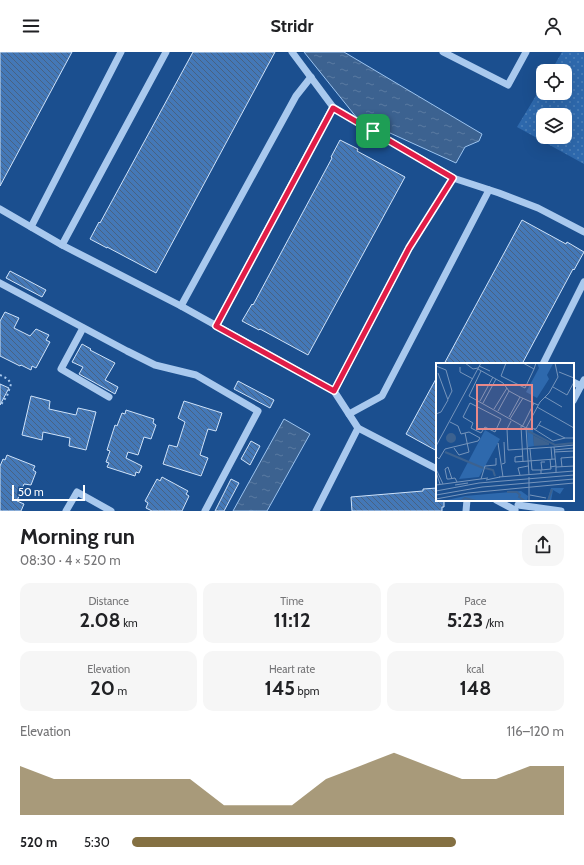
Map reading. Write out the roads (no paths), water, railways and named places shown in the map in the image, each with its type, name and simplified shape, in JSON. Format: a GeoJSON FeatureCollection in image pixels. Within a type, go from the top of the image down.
{"type":"FeatureCollection","features":[{"type":"Feature","properties":{"kind":"street"},"geometry":{"type":"LineString","coordinates":[[31,227],[121,52]]}},
{"type":"Feature","properties":{"kind":"street"},"geometry":{"type":"LineString","coordinates":[[62,245],[166,52]]}},
{"type":"Feature","properties":{"kind":"street"},"geometry":{"type":"LineString","coordinates":[[292,52],[333,108],[453,178],[538,208],[584,232]]}},
{"type":"Feature","properties":{"kind":"street"},"geometry":{"type":"LineString","coordinates":[[442,52],[508,85],[526,52]]}},
{"type":"Feature","properties":{"kind":"street"},"geometry":{"type":"LineString","coordinates":[[181,306],[296,96],[311,77]]}},
{"type":"Feature","properties":{"kind":"street"},"geometry":{"type":"LineString","coordinates":[[216,326],[333,108]]}},
{"type":"Feature","properties":{"kind":"street"},"geometry":{"type":"LineString","coordinates":[[334,391],[409,248],[453,178]]}},
{"type":"Feature","properties":{"kind":"street"},"geometry":{"type":"LineString","coordinates":[[349,414],[382,396],[489,190]]}},
{"type":"Feature","properties":{"kind":"street"},"geometry":{"type":"LineString","coordinates":[[0,209],[62,245],[181,306],[334,391],[358,428],[436,468]]}},
{"type":"Feature","properties":{"kind":"street"},"geometry":{"type":"LineString","coordinates":[[544,363],[584,282]]}},
{"type":"Feature","properties":{"kind":"street"},"geometry":{"type":"LineString","coordinates":[[0,284],[155,365],[196,375],[258,410],[205,511]]}},
{"type":"Feature","properties":{"kind":"street"},"geometry":{"type":"LineString","coordinates":[[83,328],[61,369],[109,397]]}},
{"type":"Feature","properties":{"kind":"street"},"geometry":{"type":"LineString","coordinates":[[574,399],[582,383]]}},
{"type":"Feature","properties":{"kind":"street"},"geometry":{"type":"LineString","coordinates":[[316,511],[358,428]]}},
{"type":"Feature","properties":{"kind":"street"},"geometry":{"type":"LineString","coordinates":[[66,511],[77,492],[111,511]]}},
{"type":"Feature","properties":{"kind":"street"},"geometry":{"type":"LineString","coordinates":[[466,511],[467,501]]}},
{"type":"Feature","properties":{"kind":"street"},"geometry":{"type":"LineString","coordinates":[[499,501],[518,507],[561,511]]}},
{"type":"Feature","properties":{"kind":"water"},"geometry":{"type":"Polygon","coordinates":[[[304,52],[344,52],[482,134],[479,141],[465,147],[456,163],[357,118],[304,52]]]}},
{"type":"Feature","properties":{"kind":"water"},"geometry":{"type":"Polygon","coordinates":[[[284,419],[310,434],[267,511],[233,511],[284,419]]]}}]}
